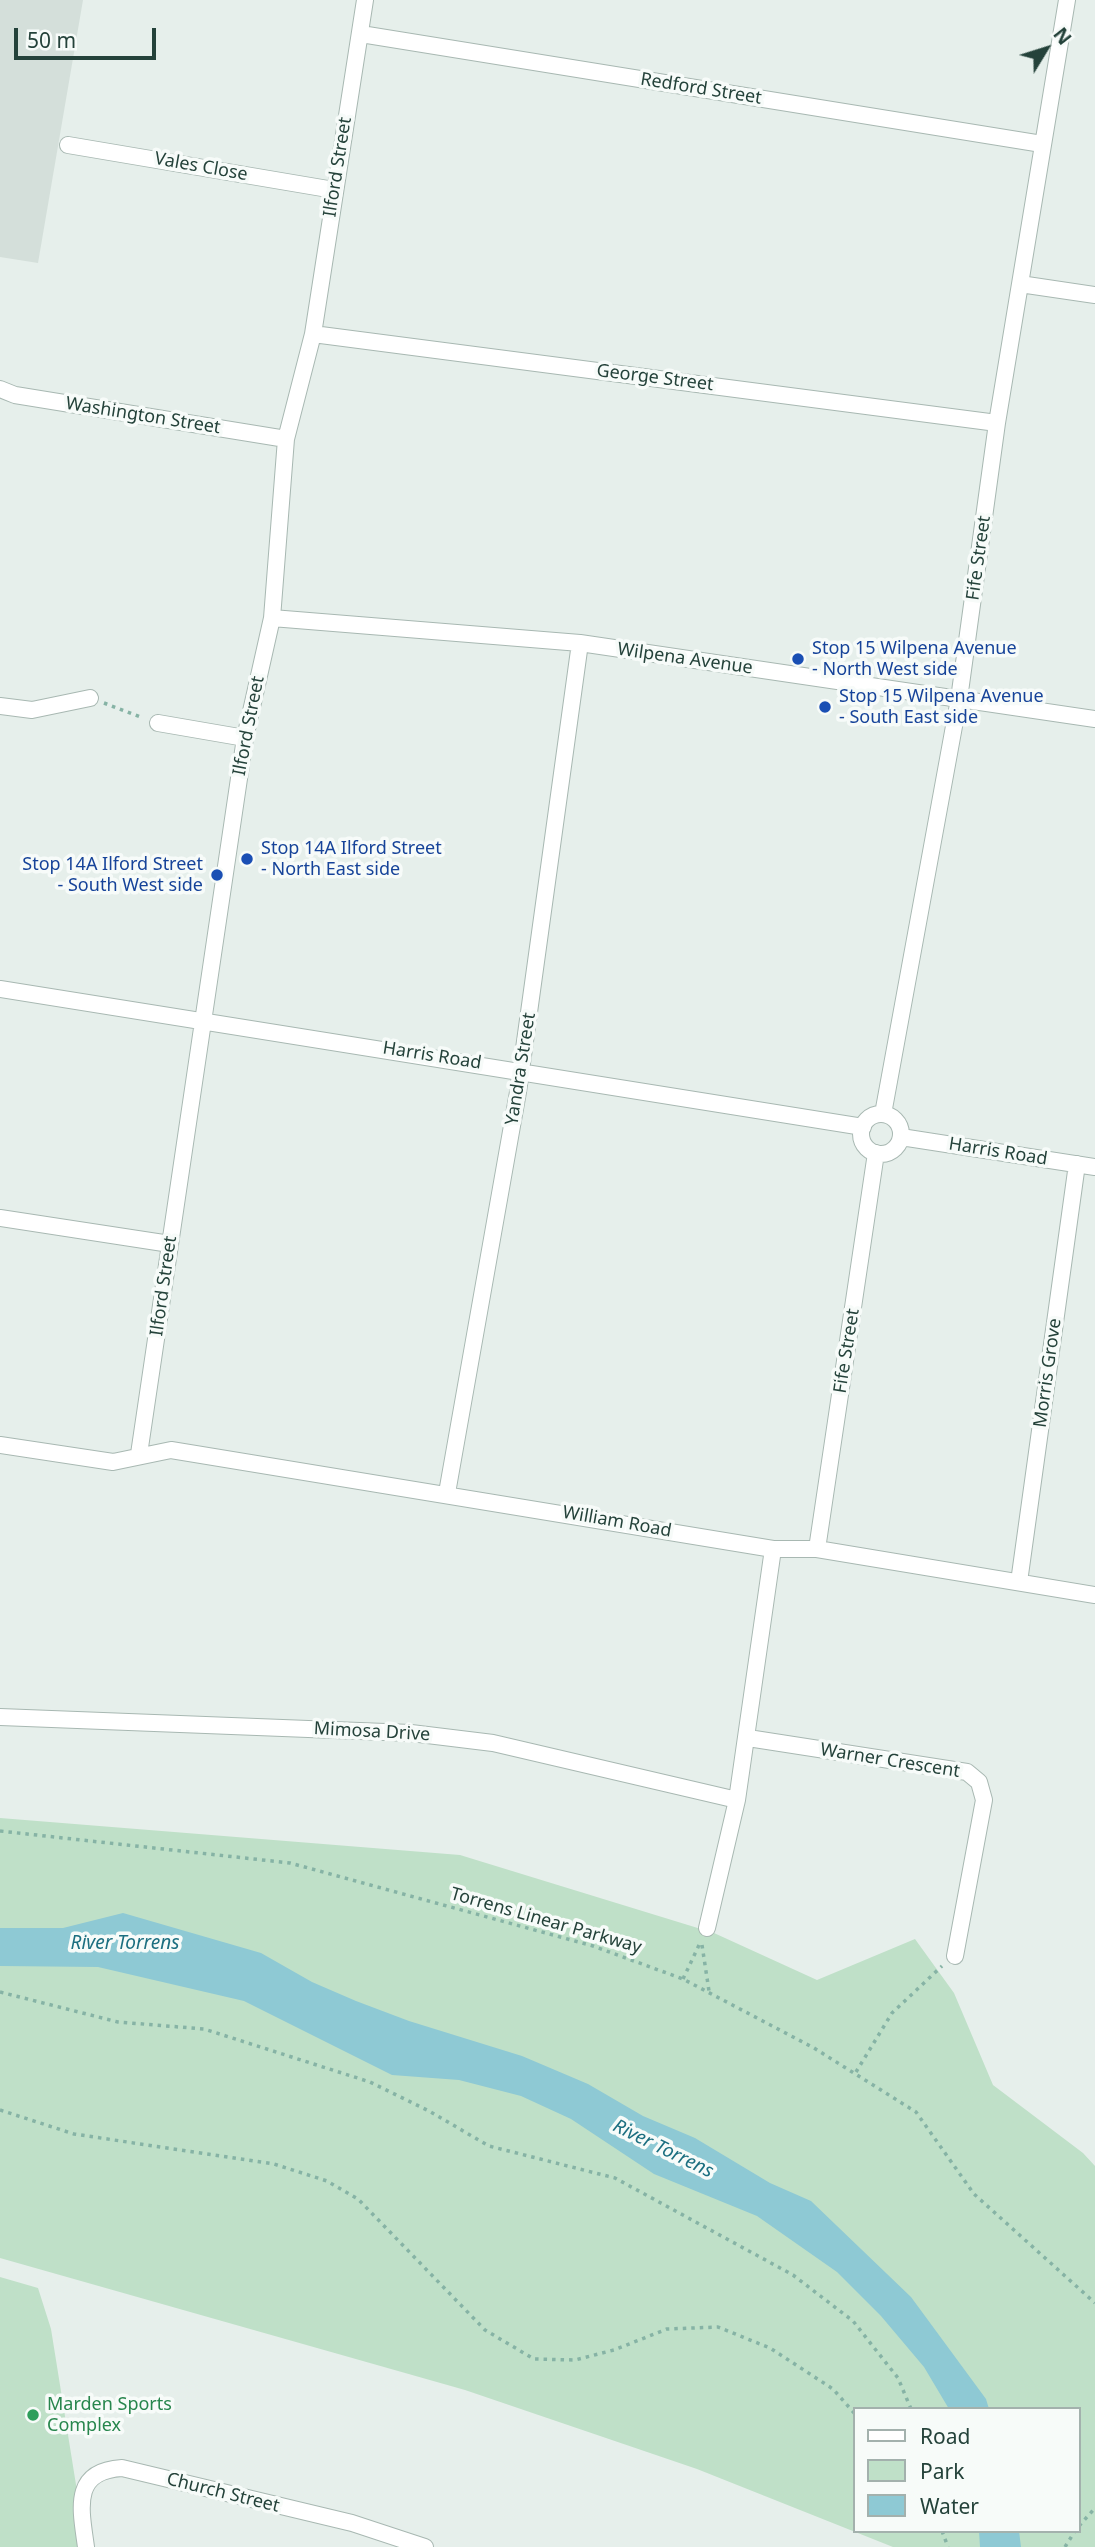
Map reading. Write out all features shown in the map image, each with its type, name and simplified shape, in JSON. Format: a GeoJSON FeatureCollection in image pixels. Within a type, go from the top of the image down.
{"type":"FeatureCollection","features":[{"type":"Feature","properties":{"kind":"street","name":"Ilford Street"},"geometry":{"type":"LineString","coordinates":[[139,1454],[245,738],[272,618],[286,439],[313,334],[365,0]]}},
{"type":"Feature","properties":{"kind":"street","name":"Fife Street"},"geometry":{"type":"LineString","coordinates":[[883,1114],[959,699],[997,423],[1067,0]]}},
{"type":"Feature","properties":{"kind":"street","name":"Redford Street"},"geometry":{"type":"LineString","coordinates":[[361,34],[1042,144]]}},
{"type":"Feature","properties":{"kind":"street","name":"Vales Close"},"geometry":{"type":"LineString","coordinates":[[68,145],[334,190]]}},
{"type":"Feature","properties":{"kind":"street"},"geometry":{"type":"LineString","coordinates":[[1020,284],[1095,295]]}},
{"type":"Feature","properties":{"kind":"street","name":"George Street"},"geometry":{"type":"LineString","coordinates":[[313,334],[997,423]]}},
{"type":"Feature","properties":{"kind":"street","name":"Washington Street"},"geometry":{"type":"LineString","coordinates":[[0,389],[15,395],[286,439]]}},
{"type":"Feature","properties":{"kind":"street","name":"Wilpena Avenue"},"geometry":{"type":"LineString","coordinates":[[272,618],[580,643],[1095,719]]}},
{"type":"Feature","properties":{"kind":"street","name":"Yandra Street"},"geometry":{"type":"LineString","coordinates":[[447,1493],[522,1071],[580,643]]}},
{"type":"Feature","properties":{"kind":"street"},"geometry":{"type":"LineString","coordinates":[[0,705],[32,709],[90,698]]}},
{"type":"Feature","properties":{"kind":"street"},"geometry":{"type":"LineString","coordinates":[[158,723],[245,738]]}},
{"type":"Feature","properties":{"kind":"street","name":"Harris Road"},"geometry":{"type":"LineString","coordinates":[[0,989],[863,1127]]}},
{"type":"Feature","properties":{"kind":"street"},"geometry":{"type":"LineString","coordinates":[[883,1114],[891,1117],[900,1127],[901,1137],[890,1152],[876,1153],[862,1141],[863,1127],[873,1115],[883,1114]]}},
{"type":"Feature","properties":{"kind":"street","name":"Harris Road"},"geometry":{"type":"LineString","coordinates":[[901,1137],[1095,1167]]}},
{"type":"Feature","properties":{"kind":"street","name":"Fife Street"},"geometry":{"type":"LineString","coordinates":[[817,1549],[876,1153]]}},
{"type":"Feature","properties":{"kind":"street","name":"Morris Grove"},"geometry":{"type":"LineString","coordinates":[[1019,1582],[1077,1164]]}},
{"type":"Feature","properties":{"kind":"street"},"geometry":{"type":"LineString","coordinates":[[0,1218],[170,1244]]}},
{"type":"Feature","properties":{"kind":"street","name":"William Road"},"geometry":{"type":"LineString","coordinates":[[0,1445],[113,1462],[139,1454],[171,1450],[447,1493],[773,1549],[817,1549],[1095,1595]]}},
{"type":"Feature","properties":{"kind":"street"},"geometry":{"type":"LineString","coordinates":[[707,1928],[737,1800],[773,1549]]}},
{"type":"Feature","properties":{"kind":"street","name":"Mimosa Drive"},"geometry":{"type":"LineString","coordinates":[[0,1717],[411,1732],[492,1743],[737,1800]]}},
{"type":"Feature","properties":{"kind":"street","name":"Warner Crescent"},"geometry":{"type":"LineString","coordinates":[[747,1738],[967,1772],[979,1782],[984,1800],[955,1956]]}},
{"type":"Feature","properties":{"kind":"street","name":"Church Street"},"geometry":{"type":"LineString","coordinates":[[86,2547],[80,2501],[83,2490],[97,2474],[122,2468],[352,2523],[425,2547]]}},
{"type":"Feature","properties":{"kind":"path"},"geometry":{"type":"LineString","coordinates":[[90,698],[158,723]]}},
{"type":"Feature","properties":{"kind":"path","name":"Torrens Linear Parkway"},"geometry":{"type":"LineString","coordinates":[[0,1831],[290,1863],[593,1946],[682,1979],[709,1991],[856,2072],[916,2112],[974,2194],[1094,2302]]}},
{"type":"Feature","properties":{"kind":"path"},"geometry":{"type":"LineString","coordinates":[[682,1979],[702,1939],[709,1991]]}},
{"type":"Feature","properties":{"kind":"path"},"geometry":{"type":"LineString","coordinates":[[856,2072],[892,2013],[921,1983],[955,1956]]}},
{"type":"Feature","properties":{"kind":"path"},"geometry":{"type":"LineString","coordinates":[[0,1992],[118,2022],[204,2029],[370,2082],[429,2111],[489,2146],[615,2178],[793,2275],[853,2321],[898,2378],[910,2407]]}},
{"type":"Feature","properties":{"kind":"path"},"geometry":{"type":"LineString","coordinates":[[0,2110],[74,2134],[274,2164],[327,2181],[358,2199],[485,2330],[534,2359],[575,2360],[614,2350],[667,2329],[718,2327],[770,2348],[833,2389],[853,2411]]}},
{"type":"Feature","properties":{"kind":"path"},"geometry":{"type":"LineString","coordinates":[[1081,2524],[1095,2508]]}},
{"type":"Feature","properties":{"kind":"shaded area"},"geometry":{"type":"Polygon","coordinates":[[[0,0],[83,0],[38,263],[0,257],[0,0]]]}},
{"type":"Feature","properties":{"kind":"green space"},"geometry":{"type":"Polygon","coordinates":[[[0,1818],[460,1855],[714,1933],[817,1980],[915,1939],[954,1993],[993,2085],[1083,2153],[1095,2166],[1095,2547],[893,2547],[858,2533],[1081,2533],[1081,2407],[853,2407],[853,2531],[697,2469],[465,2390],[0,2258],[0,1818]]]}},
{"type":"Feature","properties":{"kind":"green space","name":"Marden Sports Complex"},"geometry":{"type":"Polygon","coordinates":[[[0,2277],[38,2288],[51,2329],[86,2547],[0,2547],[0,2277]]]}},
{"type":"Feature","properties":{"kind":"water","name":"River Torrens"},"geometry":{"type":"Polygon","coordinates":[[[123,1913],[261,1953],[312,1982],[356,2001],[409,2021],[522,2056],[588,2084],[643,2116],[695,2138],[770,2183],[811,2201],[911,2297],[986,2399],[988,2407],[948,2407],[924,2367],[881,2316],[837,2272],[757,2216],[654,2174],[571,2119],[521,2096],[459,2080],[392,2075],[244,2001],[98,1967],[0,1966],[0,1928],[63,1928],[123,1913]]]}},
{"type":"Feature","properties":{"kind":"water"},"geometry":{"type":"Polygon","coordinates":[[[979,2533],[1019,2533],[1021,2547],[980,2547],[979,2533]]]}},
{"type":"Feature","properties":{"kind":"place","name":"Stop 15 Wilpena Avenue - North West side"},"geometry":{"type":"Point","coordinates":[798,659]}},
{"type":"Feature","properties":{"kind":"place","name":"Stop 15 Wilpena Avenue - South East side"},"geometry":{"type":"Point","coordinates":[825,707]}},
{"type":"Feature","properties":{"kind":"place","name":"Stop 14A Ilford Street - North East side"},"geometry":{"type":"Point","coordinates":[247,859]}},
{"type":"Feature","properties":{"kind":"place","name":"Stop 14A Ilford Street - South West side"},"geometry":{"type":"Point","coordinates":[217,875]}},
{"type":"Feature","properties":{"kind":"place","name":"Marden Sports Complex"},"geometry":{"type":"Point","coordinates":[33,2415]}}]}
